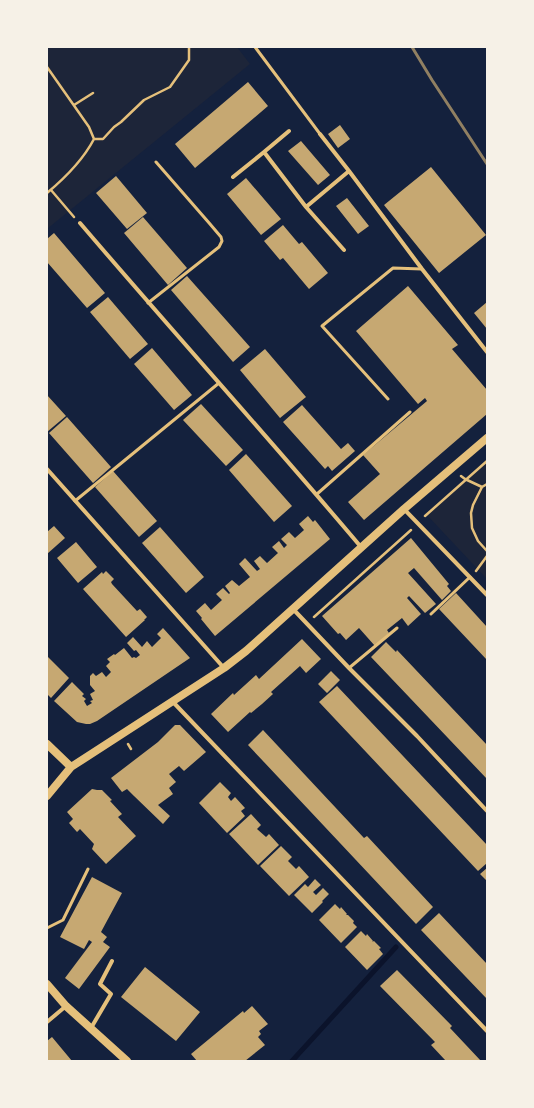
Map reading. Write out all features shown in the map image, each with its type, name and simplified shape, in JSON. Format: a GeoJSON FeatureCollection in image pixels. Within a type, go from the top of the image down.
{"type":"FeatureCollection","features":[{"type":"Feature","properties":{"kind":"main road"},"geometry":{"type":"LineString","coordinates":[[47,796],[71,766],[173,702],[224,668],[246,651],[404,509],[487,438]]}},
{"type":"Feature","properties":{"kind":"main road"},"geometry":{"type":"LineString","coordinates":[[47,744],[71,766]]}},
{"type":"Feature","properties":{"kind":"main road"},"geometry":{"type":"LineString","coordinates":[[47,984],[66,1006],[127,1061]]}},
{"type":"Feature","properties":{"kind":"street"},"geometry":{"type":"LineString","coordinates":[[233,177],[289,131]]}},
{"type":"Feature","properties":{"kind":"street"},"geometry":{"type":"LineString","coordinates":[[320,134],[487,352]]}},
{"type":"Feature","properties":{"kind":"street"},"geometry":{"type":"LineString","coordinates":[[264,152],[306,207],[344,250]]}},
{"type":"Feature","properties":{"kind":"street"},"geometry":{"type":"LineString","coordinates":[[306,207],[349,171]]}},
{"type":"Feature","properties":{"kind":"street"},"geometry":{"type":"LineString","coordinates":[[80,223],[148,303],[362,547]]}},
{"type":"Feature","properties":{"kind":"street"},"geometry":{"type":"LineString","coordinates":[[47,469],[224,668]]}},
{"type":"Feature","properties":{"kind":"street"},"geometry":{"type":"LineString","coordinates":[[404,509],[487,595]]}},
{"type":"Feature","properties":{"kind":"street"},"geometry":{"type":"LineString","coordinates":[[294,608],[348,668],[417,736],[487,811]]}},
{"type":"Feature","properties":{"kind":"street"},"geometry":{"type":"LineString","coordinates":[[173,702],[487,1031]]}},
{"type":"Feature","properties":{"kind":"street"},"geometry":{"type":"LineString","coordinates":[[91,1028],[111,994],[100,984],[112,961]]}},
{"type":"Feature","properties":{"kind":"street"},"geometry":{"type":"LineString","coordinates":[[47,1022],[66,1006]]}},
{"type":"Feature","properties":{"kind":"lane"},"geometry":{"type":"LineString","coordinates":[[255,47],[320,134]]}},
{"type":"Feature","properties":{"kind":"lane"},"geometry":{"type":"LineString","coordinates":[[148,303],[219,247],[222,241],[221,237],[156,162]]}},
{"type":"Feature","properties":{"kind":"lane"},"geometry":{"type":"LineString","coordinates":[[388,400],[322,326],[393,268],[422,269]]}},
{"type":"Feature","properties":{"kind":"lane"},"geometry":{"type":"LineString","coordinates":[[75,501],[219,384]]}},
{"type":"Feature","properties":{"kind":"lane"},"geometry":{"type":"LineString","coordinates":[[317,494],[410,412]]}},
{"type":"Feature","properties":{"kind":"lane"},"geometry":{"type":"LineString","coordinates":[[431,614],[470,577]]}},
{"type":"Feature","properties":{"kind":"lane"},"geometry":{"type":"LineString","coordinates":[[348,668],[397,628]]}},
{"type":"Feature","properties":{"kind":"lane"},"geometry":{"type":"LineString","coordinates":[[47,928],[63,920],[88,869]]}},
{"type":"Feature","properties":{"kind":"path"},"geometry":{"type":"LineString","coordinates":[[94,139],[103,139],[144,100],[170,87],[190,60],[189,47]]}},
{"type":"Feature","properties":{"kind":"path"},"geometry":{"type":"LineString","coordinates":[[47,67],[90,127],[94,139],[88,152],[56,186],[47,193]]}},
{"type":"Feature","properties":{"kind":"path"},"geometry":{"type":"LineString","coordinates":[[74,105],[93,92]]}},
{"type":"Feature","properties":{"kind":"path"},"geometry":{"type":"LineString","coordinates":[[50,190],[80,223]]}},
{"type":"Feature","properties":{"kind":"path"},"geometry":{"type":"LineString","coordinates":[[307,623],[465,479],[487,461]]}},
{"type":"Feature","properties":{"kind":"path"},"geometry":{"type":"LineString","coordinates":[[451,468],[465,479],[482,487]]}},
{"type":"Feature","properties":{"kind":"path"},"geometry":{"type":"LineString","coordinates":[[487,484],[482,487],[473,504],[471,513],[472,528],[478,541],[487,551]]}},
{"type":"Feature","properties":{"kind":"path"},"geometry":{"type":"LineString","coordinates":[[470,577],[478,570],[487,556]]}},
{"type":"Feature","properties":{"kind":"shaded area"},"geometry":{"type":"Polygon","coordinates":[[[47,47],[237,47],[250,64],[47,229],[47,47]]]}},
{"type":"Feature","properties":{"kind":"shaded area"},"geometry":{"type":"Polygon","coordinates":[[[487,462],[487,579],[426,514],[487,462]]]}},
{"type":"Feature","properties":{"kind":"building"},"geometry":{"type":"Polygon","coordinates":[[[248,82],[268,106],[195,168],[175,144],[248,82]]]}},
{"type":"Feature","properties":{"kind":"building"},"geometry":{"type":"Polygon","coordinates":[[[340,125],[350,139],[338,148],[328,134],[340,125]]]}},
{"type":"Feature","properties":{"kind":"building"},"geometry":{"type":"Polygon","coordinates":[[[301,141],[330,175],[318,185],[288,151],[301,141]]]}},
{"type":"Feature","properties":{"kind":"building"},"geometry":{"type":"Polygon","coordinates":[[[431,167],[486,235],[439,273],[384,205],[431,167]]]}},
{"type":"Feature","properties":{"kind":"building"},"geometry":{"type":"Polygon","coordinates":[[[116,176],[147,213],[127,229],[96,193],[116,176]]]}},
{"type":"Feature","properties":{"kind":"building"},"geometry":{"type":"Polygon","coordinates":[[[246,178],[281,219],[261,235],[227,194],[246,178]]]}},
{"type":"Feature","properties":{"kind":"building"},"geometry":{"type":"Polygon","coordinates":[[[347,198],[369,226],[358,234],[336,206],[347,198]]]}},
{"type":"Feature","properties":{"kind":"building"},"geometry":{"type":"Polygon","coordinates":[[[143,217],[187,268],[168,285],[124,233],[143,217]]]}},
{"type":"Feature","properties":{"kind":"building"},"geometry":{"type":"Polygon","coordinates":[[[283,225],[299,244],[302,242],[328,273],[309,289],[283,258],[280,260],[264,241],[283,225]]]}},
{"type":"Feature","properties":{"kind":"building"},"geometry":{"type":"Polygon","coordinates":[[[54,233],[105,293],[87,308],[47,262],[47,239],[54,233]]]}},
{"type":"Feature","properties":{"kind":"building"},"geometry":{"type":"Polygon","coordinates":[[[187,276],[250,347],[233,362],[171,290],[187,276]]]}},
{"type":"Feature","properties":{"kind":"building"},"geometry":{"type":"Polygon","coordinates":[[[408,286],[458,345],[452,349],[487,390],[487,414],[364,520],[348,502],[380,474],[363,455],[427,401],[425,398],[418,404],[356,331],[408,286]]]}},
{"type":"Feature","properties":{"kind":"building"},"geometry":{"type":"Polygon","coordinates":[[[108,297],[148,344],[130,359],[90,312],[108,297]]]}},
{"type":"Feature","properties":{"kind":"building"},"geometry":{"type":"Polygon","coordinates":[[[487,302],[487,329],[474,313],[487,302]]]}},
{"type":"Feature","properties":{"kind":"building"},"geometry":{"type":"Polygon","coordinates":[[[152,348],[192,395],[174,410],[134,364],[152,348]]]}},
{"type":"Feature","properties":{"kind":"building"},"geometry":{"type":"Polygon","coordinates":[[[265,349],[306,397],[280,418],[240,370],[265,349]]]}},
{"type":"Feature","properties":{"kind":"building"},"geometry":{"type":"Polygon","coordinates":[[[47,395],[66,416],[47,432],[47,395]]]}},
{"type":"Feature","properties":{"kind":"building"},"geometry":{"type":"Polygon","coordinates":[[[201,404],[243,450],[226,466],[183,420],[201,404]]]}},
{"type":"Feature","properties":{"kind":"building"},"geometry":{"type":"Polygon","coordinates":[[[302,405],[341,449],[348,443],[355,451],[332,471],[328,466],[325,469],[283,422],[302,405]]]}},
{"type":"Feature","properties":{"kind":"building"},"geometry":{"type":"Polygon","coordinates":[[[67,417],[111,467],[93,483],[49,433],[67,417]]]}},
{"type":"Feature","properties":{"kind":"building"},"geometry":{"type":"Polygon","coordinates":[[[246,454],[292,506],[274,522],[229,470],[246,454]]]}},
{"type":"Feature","properties":{"kind":"building"},"geometry":{"type":"Polygon","coordinates":[[[113,471],[157,521],[139,537],[95,487],[113,471]]]}},
{"type":"Feature","properties":{"kind":"building"},"geometry":{"type":"Polygon","coordinates":[[[308,516],[313,522],[315,520],[330,539],[215,636],[196,611],[205,603],[211,610],[222,600],[216,594],[223,588],[229,594],[230,593],[225,586],[232,580],[239,586],[250,577],[239,564],[245,558],[257,571],[260,569],[254,561],[260,556],[267,563],[278,553],[272,547],[279,541],[284,548],[287,545],[281,539],[289,532],[295,538],[304,530],[299,524],[308,516]]]}},
{"type":"Feature","properties":{"kind":"building"},"geometry":{"type":"Polygon","coordinates":[[[54,526],[65,538],[47,554],[47,532],[54,526]]]}},
{"type":"Feature","properties":{"kind":"building"},"geometry":{"type":"Polygon","coordinates":[[[160,527],[204,577],[186,593],[142,543],[160,527]]]}},
{"type":"Feature","properties":{"kind":"building"},"geometry":{"type":"Polygon","coordinates":[[[411,538],[449,584],[447,586],[451,591],[442,600],[414,568],[408,573],[436,604],[425,613],[409,596],[407,598],[421,614],[408,626],[402,618],[387,630],[389,633],[375,646],[359,628],[346,640],[340,633],[338,634],[322,616],[411,538]]]}},
{"type":"Feature","properties":{"kind":"building"},"geometry":{"type":"Polygon","coordinates":[[[76,542],[97,567],[78,583],[57,558],[76,542]]]}},
{"type":"Feature","properties":{"kind":"building"},"geometry":{"type":"Polygon","coordinates":[[[106,571],[114,579],[111,582],[112,584],[137,611],[140,609],[147,617],[126,637],[83,589],[102,572],[103,574],[106,571]]]}},
{"type":"Feature","properties":{"kind":"building"},"geometry":{"type":"Polygon","coordinates":[[[456,593],[487,627],[487,660],[439,609],[456,593]]]}},
{"type":"Feature","properties":{"kind":"building"},"geometry":{"type":"Polygon","coordinates":[[[163,628],[190,658],[97,721],[90,724],[77,722],[54,701],[72,682],[84,694],[82,696],[86,699],[84,701],[87,706],[92,703],[90,701],[93,700],[90,694],[95,691],[90,685],[90,676],[93,673],[96,676],[102,672],[106,677],[111,672],[106,666],[110,662],[107,659],[124,648],[132,658],[136,658],[140,655],[127,643],[133,637],[142,647],[147,641],[152,647],[161,638],[157,634],[163,628]]]}},
{"type":"Feature","properties":{"kind":"building"},"geometry":{"type":"Polygon","coordinates":[[[302,639],[321,659],[306,673],[300,666],[271,692],[273,694],[228,732],[211,714],[233,693],[234,695],[256,675],[259,679],[302,639]]]}},
{"type":"Feature","properties":{"kind":"building"},"geometry":{"type":"Polygon","coordinates":[[[386,642],[396,652],[397,650],[487,745],[487,779],[371,657],[386,642]]]}},
{"type":"Feature","properties":{"kind":"building"},"geometry":{"type":"Polygon","coordinates":[[[47,656],[69,678],[51,698],[47,694],[47,656]]]}},
{"type":"Feature","properties":{"kind":"building"},"geometry":{"type":"Polygon","coordinates":[[[331,671],[340,680],[327,693],[318,684],[331,671]]]}},
{"type":"Feature","properties":{"kind":"building"},"geometry":{"type":"Polygon","coordinates":[[[337,686],[487,845],[487,863],[478,871],[319,702],[337,686]]]}},
{"type":"Feature","properties":{"kind":"building"},"geometry":{"type":"Polygon","coordinates":[[[175,725],[180,725],[206,752],[184,771],[179,766],[169,774],[176,782],[169,788],[173,794],[158,805],[170,816],[163,824],[127,789],[122,792],[111,778],[158,742],[175,725]]]}},
{"type":"Feature","properties":{"kind":"building"},"geometry":{"type":"Polygon","coordinates":[[[263,730],[364,838],[367,836],[433,907],[416,924],[248,745],[263,730]]]}},
{"type":"Feature","properties":{"kind":"building"},"geometry":{"type":"Polygon","coordinates":[[[220,782],[231,793],[228,797],[231,801],[235,797],[245,808],[241,811],[245,816],[227,833],[199,803],[220,782]]]}},
{"type":"Feature","properties":{"kind":"building"},"geometry":{"type":"Polygon","coordinates":[[[92,789],[102,790],[112,800],[110,801],[122,814],[118,817],[136,836],[106,864],[92,849],[94,844],[80,829],[77,832],[69,823],[73,819],[67,812],[92,789]]]}},
{"type":"Feature","properties":{"kind":"building"},"geometry":{"type":"Polygon","coordinates":[[[251,814],[261,825],[257,829],[266,837],[269,834],[279,845],[258,865],[229,834],[251,814]]]}},
{"type":"Feature","properties":{"kind":"building"},"geometry":{"type":"Polygon","coordinates":[[[281,846],[292,857],[288,861],[296,869],[299,866],[309,877],[289,896],[260,866],[281,846]]]}},
{"type":"Feature","properties":{"kind":"building"},"geometry":{"type":"Polygon","coordinates":[[[487,868],[487,881],[480,874],[487,868]]]}},
{"type":"Feature","properties":{"kind":"building"},"geometry":{"type":"Polygon","coordinates":[[[92,877],[122,893],[101,932],[107,937],[103,942],[110,947],[79,989],[65,978],[92,942],[89,940],[84,949],[60,937],[92,877]]]}},
{"type":"Feature","properties":{"kind":"building"},"geometry":{"type":"Polygon","coordinates":[[[315,879],[321,885],[313,892],[316,895],[323,888],[329,894],[312,913],[294,895],[305,884],[308,887],[315,879]]]}},
{"type":"Feature","properties":{"kind":"building"},"geometry":{"type":"Polygon","coordinates":[[[335,904],[340,909],[341,907],[347,914],[346,915],[354,921],[353,923],[357,927],[341,943],[319,920],[335,904]]]}},
{"type":"Feature","properties":{"kind":"building"},"geometry":{"type":"Polygon","coordinates":[[[439,913],[487,964],[487,999],[421,930],[439,913]]]}},
{"type":"Feature","properties":{"kind":"building"},"geometry":{"type":"Polygon","coordinates":[[[361,931],[366,936],[367,934],[373,941],[372,942],[374,941],[381,948],[379,949],[383,954],[367,970],[345,947],[361,931]]]}},
{"type":"Feature","properties":{"kind":"building"},"geometry":{"type":"Polygon","coordinates":[[[145,967],[200,1012],[176,1041],[121,997],[145,967]]]}},
{"type":"Feature","properties":{"kind":"building"},"geometry":{"type":"Polygon","coordinates":[[[397,970],[452,1026],[450,1028],[481,1061],[446,1061],[431,1045],[435,1042],[380,986],[397,970]]]}},
{"type":"Feature","properties":{"kind":"building"},"geometry":{"type":"Polygon","coordinates":[[[252,1006],[268,1024],[259,1031],[261,1034],[258,1037],[265,1045],[245,1061],[197,1061],[191,1054],[243,1011],[244,1013],[252,1006]]]}},
{"type":"Feature","properties":{"kind":"building"},"geometry":{"type":"Polygon","coordinates":[[[52,1037],[72,1061],[47,1061],[47,1041],[52,1037]]]}},
{"type":"Feature","properties":{"kind":"waterway"},"geometry":{"type":"LineString","coordinates":[[292,1061],[396,947]]}},
{"type":"Feature","properties":{"kind":"railway"},"geometry":{"type":"LineString","coordinates":[[412,47],[487,164]]}}]}
